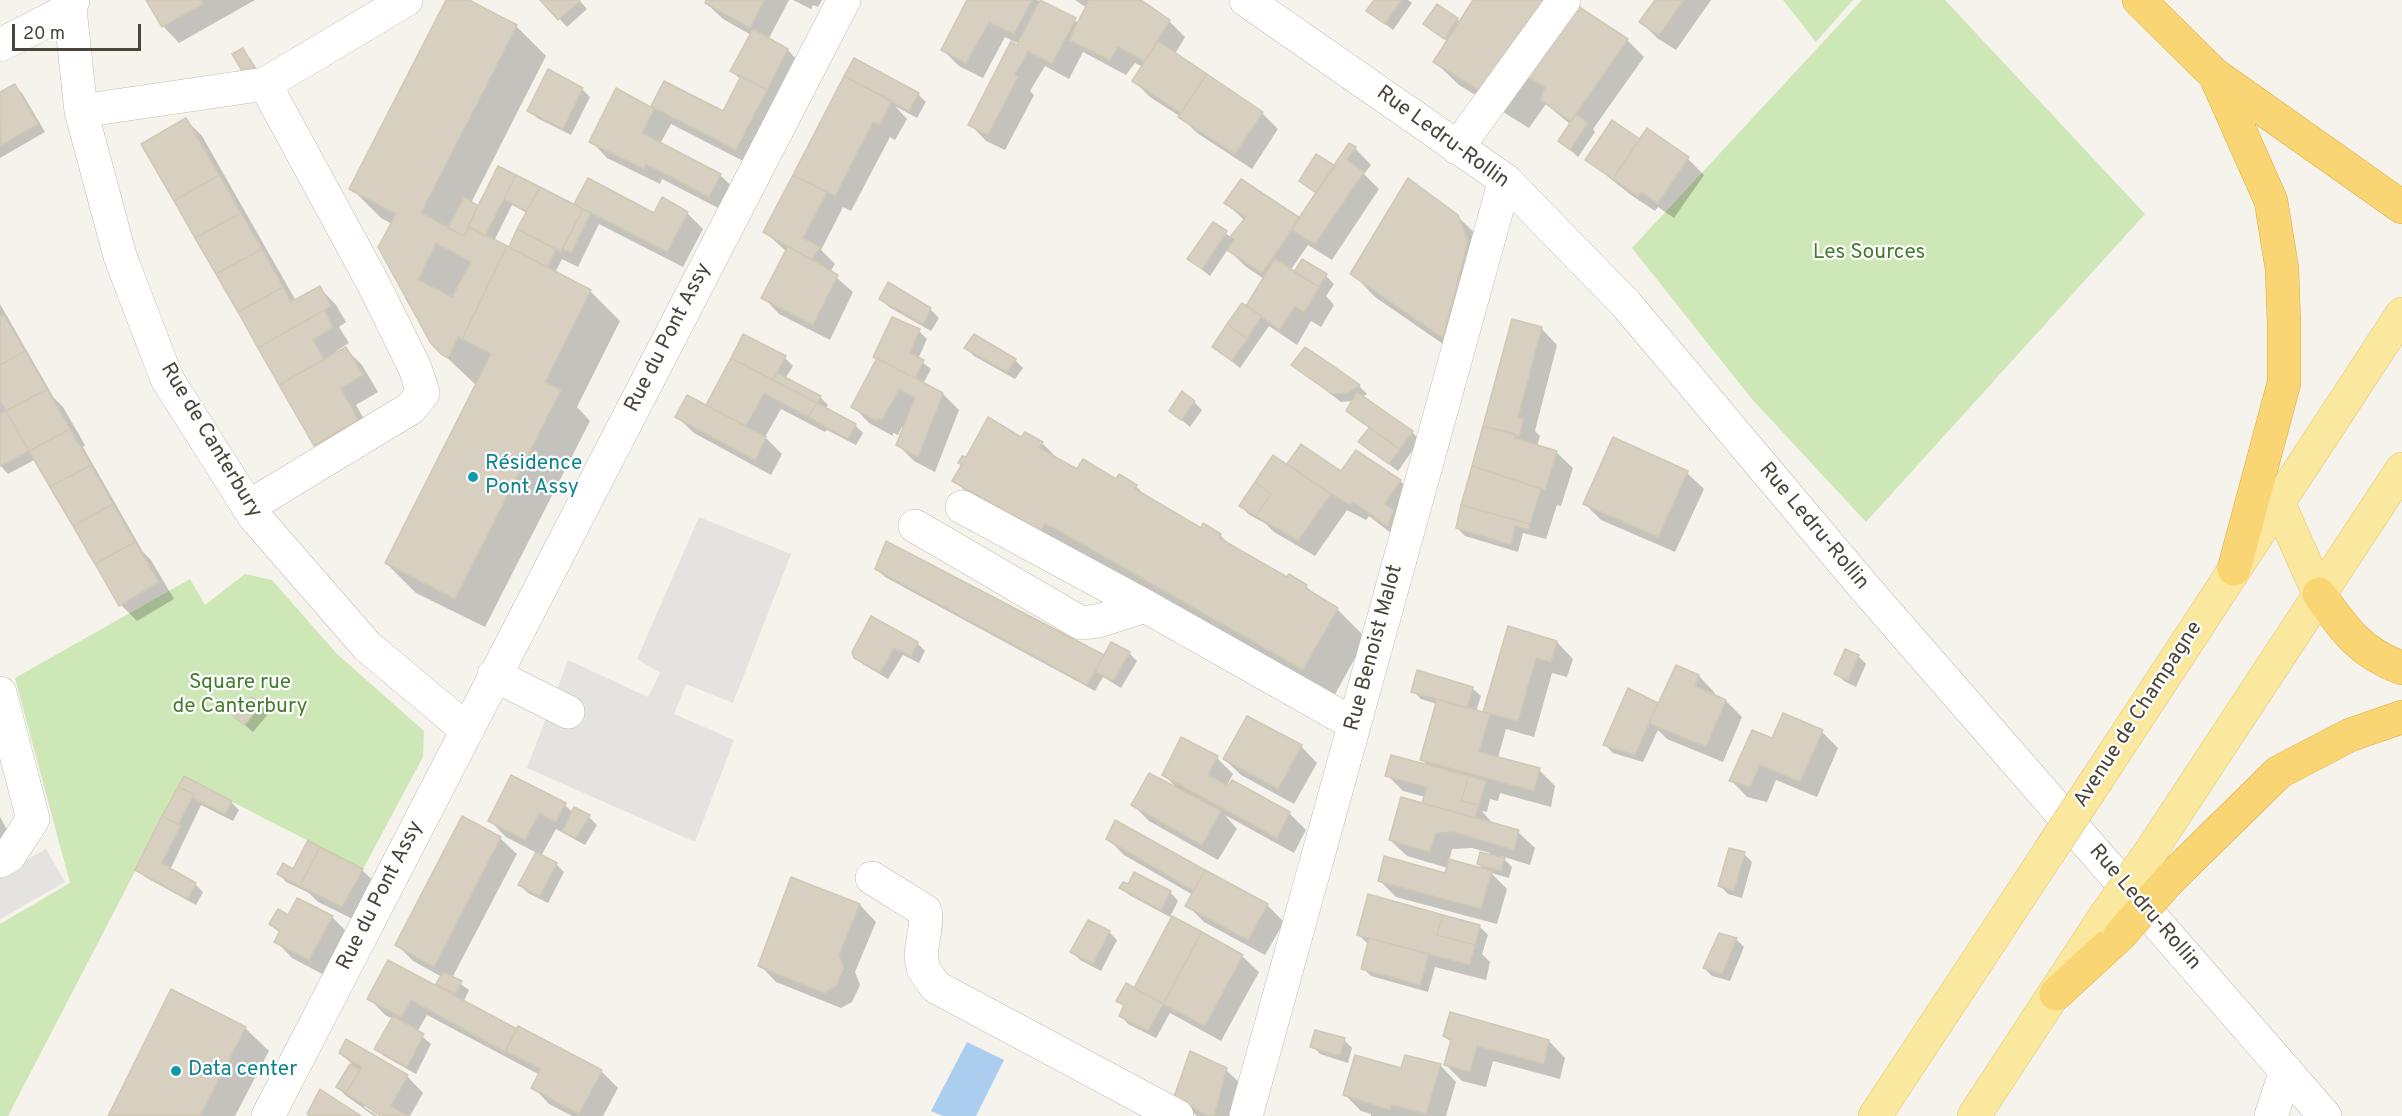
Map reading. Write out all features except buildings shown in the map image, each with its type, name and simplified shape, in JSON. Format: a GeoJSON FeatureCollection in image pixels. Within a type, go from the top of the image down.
{"type":"FeatureCollection","features":[{"type":"Feature","properties":{"kind":"highway"},"geometry":{"type":"LineString","coordinates":[[2139,0],[2215,75],[2402,207]]}},
{"type":"Feature","properties":{"kind":"highway"},"geometry":{"type":"LineString","coordinates":[[2215,75],[2271,201],[2282,268],[2284,383],[2235,569]]}},
{"type":"Feature","properties":{"kind":"highway"},"geometry":{"type":"LineString","coordinates":[[2319,594],[2347,634],[2381,660],[2402,668]]}},
{"type":"Feature","properties":{"kind":"highway"},"geometry":{"type":"LineString","coordinates":[[2055,994],[2112,926],[2171,878],[2279,772],[2350,735],[2402,717]]}},
{"type":"Feature","properties":{"kind":"main road","name":"Avenue de Champagne"},"geometry":{"type":"LineString","coordinates":[[1875,1116],[2402,314]]}},
{"type":"Feature","properties":{"kind":"main road"},"geometry":{"type":"LineString","coordinates":[[2112,926],[2151,851],[2402,469]]}},
{"type":"Feature","properties":{"kind":"main road"},"geometry":{"type":"LineString","coordinates":[[2278,502],[2319,594]]}},
{"type":"Feature","properties":{"kind":"main road"},"geometry":{"type":"LineString","coordinates":[[1974,1116],[2055,994]]}},
{"type":"Feature","properties":{"kind":"street"},"geometry":{"type":"LineString","coordinates":[[81,111],[266,84],[406,0]]}},
{"type":"Feature","properties":{"kind":"street","name":"Rue du Pont Assy"},"geometry":{"type":"LineString","coordinates":[[268,1116],[844,0]]}},
{"type":"Feature","properties":{"kind":"street","name":"Rue Ledru-Rollin"},"geometry":{"type":"LineString","coordinates":[[1246,0],[1504,180],[1626,304],[1864,588],[2325,1116]]}},
{"type":"Feature","properties":{"kind":"street"},"geometry":{"type":"LineString","coordinates":[[1457,148],[1564,0]]}},
{"type":"Feature","properties":{"kind":"street","name":"Rue de Canterbury"},"geometry":{"type":"LineString","coordinates":[[0,45],[72,4],[81,111],[120,256],[167,379],[254,516],[367,646],[466,729]]}},
{"type":"Feature","properties":{"kind":"street"},"geometry":{"type":"LineString","coordinates":[[248,507],[411,408],[423,393],[415,368],[373,283],[266,84]]}},
{"type":"Feature","properties":{"kind":"street","name":"Rue Benoist Malot"},"geometry":{"type":"LineString","coordinates":[[1246,1116],[1504,180]]}},
{"type":"Feature","properties":{"kind":"street"},"geometry":{"type":"LineString","coordinates":[[962,507],[1145,606],[1354,724]]}},
{"type":"Feature","properties":{"kind":"street"},"geometry":{"type":"LineString","coordinates":[[915,526],[1080,623],[1098,621],[1145,606]]}},
{"type":"Feature","properties":{"kind":"street"},"geometry":{"type":"LineString","coordinates":[[494,675],[568,712]]}},
{"type":"Feature","properties":{"kind":"street"},"geometry":{"type":"LineString","coordinates":[[0,693],[33,819],[9,856],[0,861]]}},
{"type":"Feature","properties":{"kind":"street"},"geometry":{"type":"LineString","coordinates":[[872,878],[925,911],[927,922],[922,949],[924,969],[936,987],[1177,1116]]}},
{"type":"Feature","properties":{"kind":"street"},"geometry":{"type":"LineString","coordinates":[[2271,1116],[2286,1071]]}},
{"type":"Feature","properties":{"kind":"green space"},"geometry":{"type":"Polygon","coordinates":[[[1783,0],[1853,0],[1816,42],[1783,0]]]}},
{"type":"Feature","properties":{"kind":"green space","name":"Les Sources"},"geometry":{"type":"Polygon","coordinates":[[[1862,0],[1945,0],[2145,214],[1866,522],[1751,398],[1632,248],[1862,0]]]}},
{"type":"Feature","properties":{"kind":"green space","name":"Square rue de Canterbury"},"geometry":{"type":"Polygon","coordinates":[[[245,574],[272,580],[337,654],[424,731],[423,757],[363,869],[184,777],[8,1116],[0,1116],[0,924],[70,883],[15,678],[190,579],[205,605],[245,574]]]}},
{"type":"Feature","properties":{"kind":"shaded area"},"geometry":{"type":"Polygon","coordinates":[[[699,517],[791,554],[733,703],[686,684],[674,714],[734,740],[695,842],[527,768],[568,660],[648,697],[660,673],[637,659],[699,517]]]}},
{"type":"Feature","properties":{"kind":"shaded area"},"geometry":{"type":"Polygon","coordinates":[[[46,849],[65,882],[0,919],[0,875],[46,849]]]}},
{"type":"Feature","properties":{"kind":"water"},"geometry":{"type":"Polygon","coordinates":[[[967,1042],[1004,1060],[976,1116],[943,1116],[931,1111],[967,1042]]]}},
{"type":"Feature","properties":{"kind":"place","name":"Résidence Pont Assy"},"geometry":{"type":"Point","coordinates":[473,477]}},
{"type":"Feature","properties":{"kind":"place","name":"Data center"},"geometry":{"type":"Point","coordinates":[176,1071]}}]}
